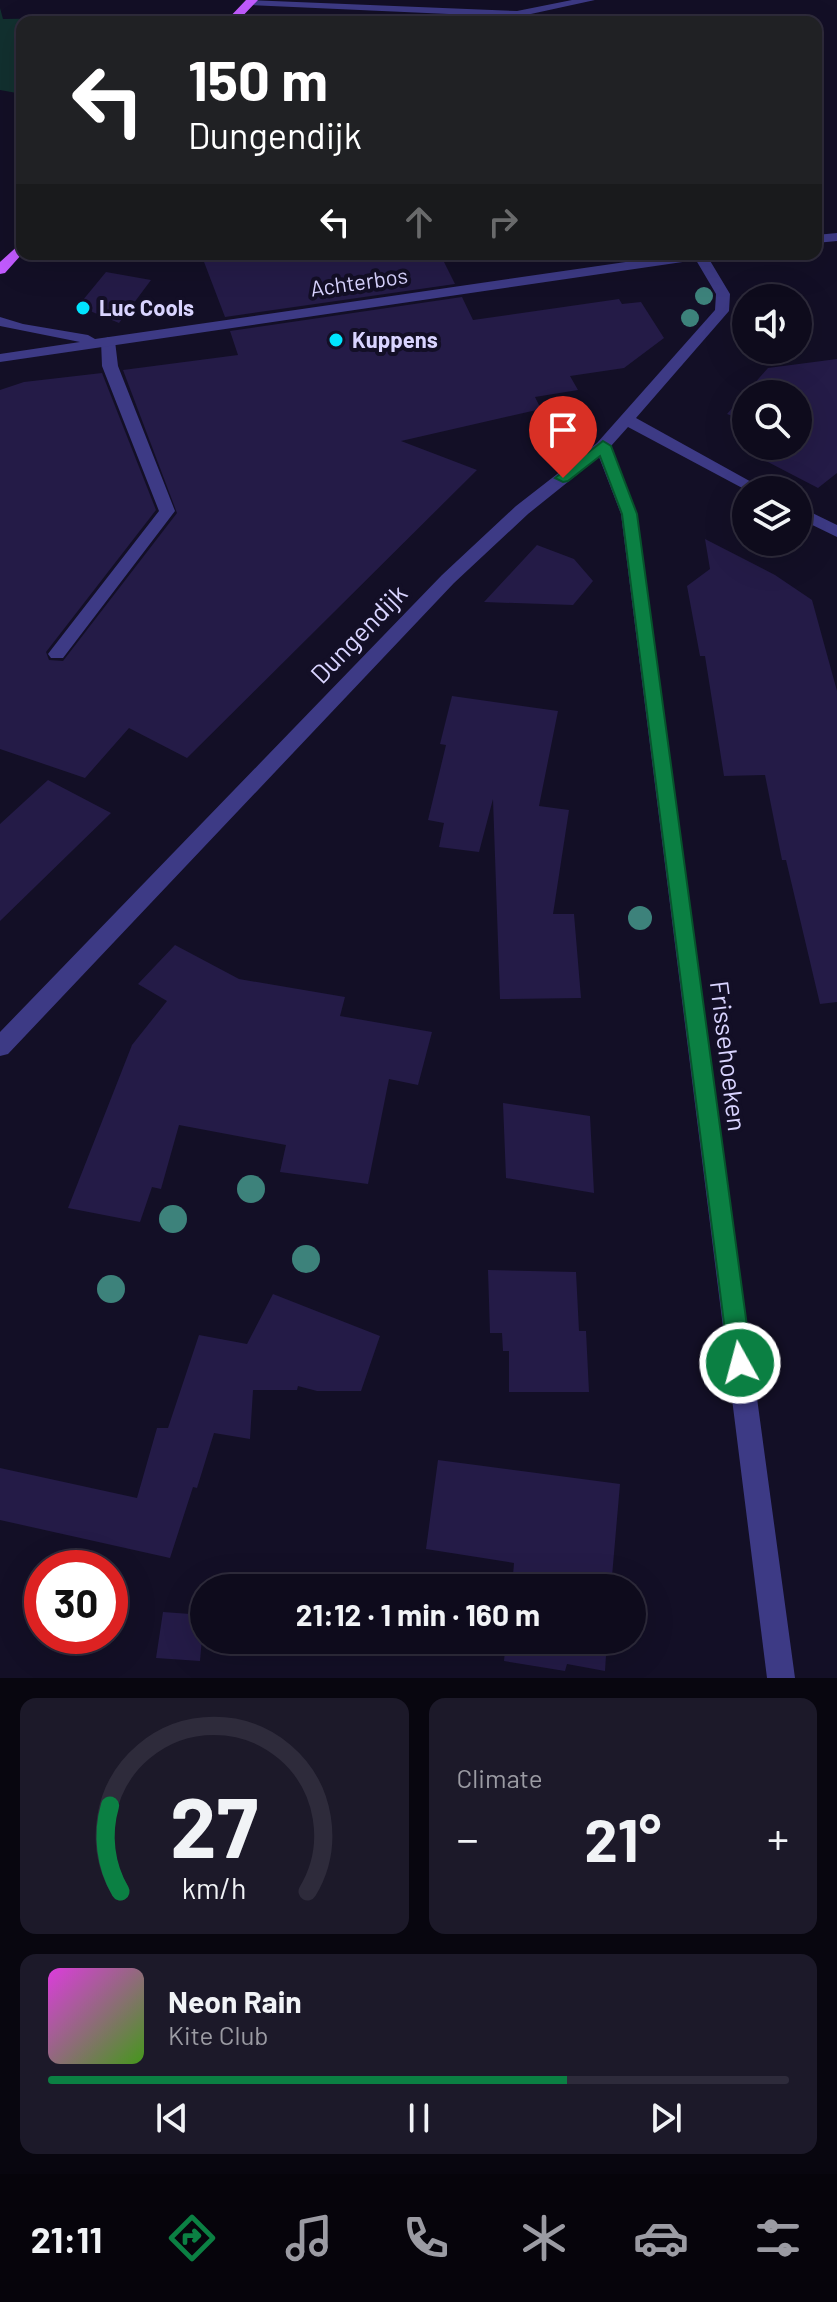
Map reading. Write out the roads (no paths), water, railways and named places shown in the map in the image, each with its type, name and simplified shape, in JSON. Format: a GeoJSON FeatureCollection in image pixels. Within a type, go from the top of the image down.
{"type":"FeatureCollection","features":[{"type":"Feature","properties":{"kind":"main road"},"geometry":{"type":"LineString","coordinates":[[237,16],[251,1]]}},
{"type":"Feature","properties":{"kind":"main road"},"geometry":{"type":"LineString","coordinates":[[0,270],[16,253]]}},
{"type":"Feature","properties":{"kind":"street"},"geometry":{"type":"LineString","coordinates":[[251,1],[517,14],[589,0]]}},
{"type":"Feature","properties":{"kind":"street","name":"Achterbos"},"geometry":{"type":"LineString","coordinates":[[0,358],[670,260]]}},
{"type":"Feature","properties":{"kind":"street","name":"Dungendijk"},"geometry":{"type":"LineString","coordinates":[[0,1047],[448,579],[522,510],[603,446],[722,311],[723,294],[707,260]]}},
{"type":"Feature","properties":{"kind":"street","name":"Achterbos"},"geometry":{"type":"LineString","coordinates":[[0,321],[36,332],[108,341]]}},
{"type":"Feature","properties":{"kind":"street"},"geometry":{"type":"LineString","coordinates":[[57,654],[167,511],[110,366],[108,341]]}},
{"type":"Feature","properties":{"kind":"street"},"geometry":{"type":"LineString","coordinates":[[625,419],[732,476]]}},
{"type":"Feature","properties":{"kind":"street","name":"Frissehoeken"},"geometry":{"type":"LineString","coordinates":[[603,446],[629,514],[781,1678]]}},
{"type":"Feature","properties":{"kind":"street"},"geometry":{"type":"LineString","coordinates":[[812,519],[837,532]]}},
{"type":"Feature","properties":{"kind":"place","name":"Luc Cools"},"geometry":{"type":"Point","coordinates":[83,308]}},
{"type":"Feature","properties":{"kind":"place","name":"Kuppens"},"geometry":{"type":"Point","coordinates":[336,340]}}]}
